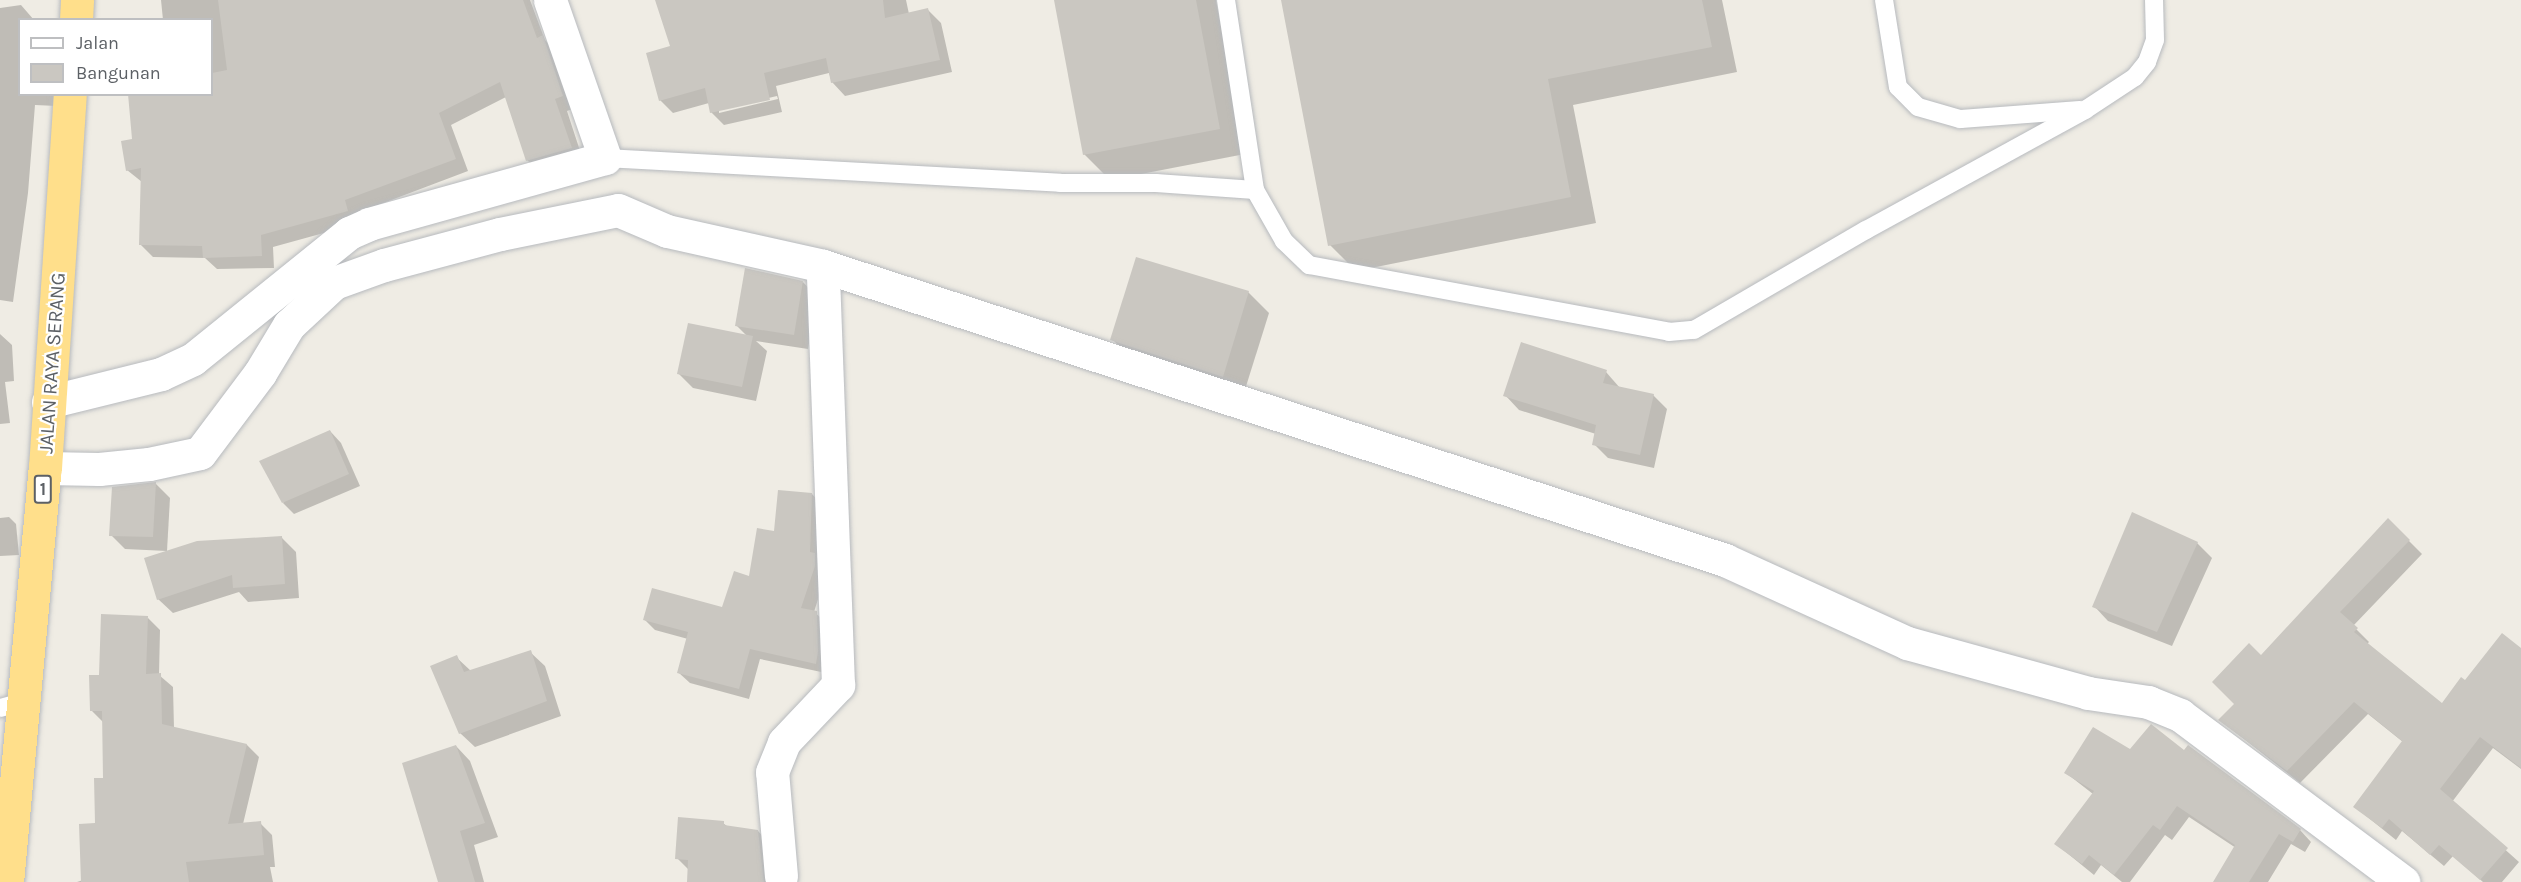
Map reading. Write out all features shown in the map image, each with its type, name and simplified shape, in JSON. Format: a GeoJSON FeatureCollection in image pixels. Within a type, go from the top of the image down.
{"type":"FeatureCollection","features":[{"type":"Feature","properties":{"kind":"highway"},"geometry":{"type":"LineString","coordinates":[[76,18],[77,0]]}},
{"type":"Feature","properties":{"kind":"highway","name":"JALAN RAYA SERANG"},"geometry":{"type":"LineString","coordinates":[[8,882],[11,705],[45,468],[70,96]]}},
{"type":"Feature","properties":{"kind":"street"},"geometry":{"type":"LineString","coordinates":[[48,402],[161,374],[193,359],[349,233],[369,224],[605,158],[550,0]]}},
{"type":"Feature","properties":{"kind":"street"},"geometry":{"type":"LineString","coordinates":[[45,468],[99,469],[149,464],[200,453],[260,373],[289,325],[334,283],[384,264],[500,234],[618,210],[667,231],[823,266],[1725,560],[1907,643],[2088,693],[2148,702],[2180,715],[2403,882]]}},
{"type":"Feature","properties":{"kind":"street"},"geometry":{"type":"LineString","coordinates":[[781,876],[772,772],[784,742],[838,685],[823,266]]}},
{"type":"Feature","properties":{"kind":"lane"},"geometry":{"type":"LineString","coordinates":[[1226,0],[1255,190],[1284,241],[1308,265],[1669,332],[1694,330],[1866,230],[2085,110],[2135,77],[2147,62],[2155,40],[2154,0]]}},
{"type":"Feature","properties":{"kind":"lane"},"geometry":{"type":"LineString","coordinates":[[1884,0],[1898,87],[1918,106],[1960,119],[2085,110]]}},
{"type":"Feature","properties":{"kind":"lane"},"geometry":{"type":"LineString","coordinates":[[605,158],[1060,183],[1156,183],[1255,190]]}},
{"type":"Feature","properties":{"kind":"building"},"geometry":{"type":"Polygon","coordinates":[[[218,0],[523,0],[537,38],[543,35],[563,96],[555,99],[572,148],[526,161],[500,82],[439,113],[456,159],[345,200],[348,211],[261,235],[262,256],[203,258],[202,246],[139,245],[141,168],[126,171],[121,141],[132,139],[128,96],[213,96],[213,73],[227,70],[218,0]]]}},
{"type":"Feature","properties":{"kind":"building"},"geometry":{"type":"Polygon","coordinates":[[[655,0],[883,0],[885,18],[928,8],[940,60],[831,83],[826,58],[764,73],[770,100],[710,113],[705,88],[659,101],[646,53],[670,46],[655,0]]]}},
{"type":"Feature","properties":{"kind":"building"},"geometry":{"type":"Polygon","coordinates":[[[1054,0],[1196,0],[1220,129],[1083,155],[1054,0]]]}},
{"type":"Feature","properties":{"kind":"building"},"geometry":{"type":"Polygon","coordinates":[[[1281,0],[1702,0],[1712,47],[1548,79],[1571,197],[1328,246],[1281,0]]]}},
{"type":"Feature","properties":{"kind":"building"},"geometry":{"type":"Polygon","coordinates":[[[1136,257],[1249,291],[1223,377],[1110,340],[1136,257]]]}},
{"type":"Feature","properties":{"kind":"building"},"geometry":{"type":"Polygon","coordinates":[[[745,268],[803,281],[794,335],[735,326],[745,268]]]}},
{"type":"Feature","properties":{"kind":"building"},"geometry":{"type":"Polygon","coordinates":[[[688,323],[753,336],[742,387],[677,374],[688,323]]]}},
{"type":"Feature","properties":{"kind":"building"},"geometry":{"type":"Polygon","coordinates":[[[1521,342],[1607,370],[1603,383],[1654,394],[1640,455],[1592,445],[1596,425],[1503,396],[1521,342]]]}},
{"type":"Feature","properties":{"kind":"building"},"geometry":{"type":"Polygon","coordinates":[[[330,430],[349,474],[282,503],[259,461],[330,430]]]}},
{"type":"Feature","properties":{"kind":"building"},"geometry":{"type":"Polygon","coordinates":[[[156,482],[153,537],[109,536],[112,487],[156,482]]]}},
{"type":"Feature","properties":{"kind":"building"},"geometry":{"type":"Polygon","coordinates":[[[778,490],[812,493],[810,552],[815,553],[815,566],[801,608],[817,611],[816,664],[750,649],[739,689],[677,673],[688,632],[643,620],[652,588],[722,607],[734,571],[749,576],[757,528],[774,531],[778,490]]]}},
{"type":"Feature","properties":{"kind":"building"},"geometry":{"type":"Polygon","coordinates":[[[2132,512],[2198,542],[2157,632],[2092,607],[2132,512]]]}},
{"type":"Feature","properties":{"kind":"building"},"geometry":{"type":"Polygon","coordinates":[[[2388,518],[2410,540],[2340,612],[2358,628],[2354,632],[2442,703],[2461,677],[2465,680],[2502,633],[2521,648],[2521,768],[2480,737],[2440,789],[2508,848],[2480,880],[2439,845],[2430,855],[2389,819],[2382,828],[2353,807],[2402,741],[2354,702],[2287,771],[2218,720],[2234,704],[2212,682],[2249,643],[2261,655],[2388,518]]]}},
{"type":"Feature","properties":{"kind":"building"},"geometry":{"type":"Polygon","coordinates":[[[282,536],[285,584],[233,588],[232,575],[157,600],[144,558],[197,541],[282,536]]]}},
{"type":"Feature","properties":{"kind":"building"},"geometry":{"type":"Polygon","coordinates":[[[101,614],[148,616],[146,674],[161,673],[162,724],[247,744],[228,824],[261,821],[264,855],[186,862],[189,882],[81,882],[79,824],[95,823],[94,778],[103,778],[102,711],[90,711],[89,675],[99,675],[101,614]]]}},
{"type":"Feature","properties":{"kind":"building"},"geometry":{"type":"Polygon","coordinates":[[[531,650],[547,701],[459,734],[430,666],[457,655],[464,672],[531,650]]]}},
{"type":"Feature","properties":{"kind":"building"},"geometry":{"type":"Polygon","coordinates":[[[2151,724],[2184,750],[2188,745],[2301,829],[2293,842],[2279,834],[2249,882],[2213,882],[2235,845],[2177,806],[2160,830],[2153,825],[2114,875],[2089,855],[2082,864],[2054,844],[2094,791],[2064,773],[2093,727],[2130,749],[2151,724]]]}},
{"type":"Feature","properties":{"kind":"building"},"geometry":{"type":"Polygon","coordinates":[[[456,745],[485,823],[460,831],[475,882],[438,882],[402,763],[456,745]]]}},
{"type":"Feature","properties":{"kind":"building"},"geometry":{"type":"Polygon","coordinates":[[[678,817],[724,821],[724,825],[758,830],[764,882],[687,882],[688,860],[675,859],[678,817]]]}}]}
